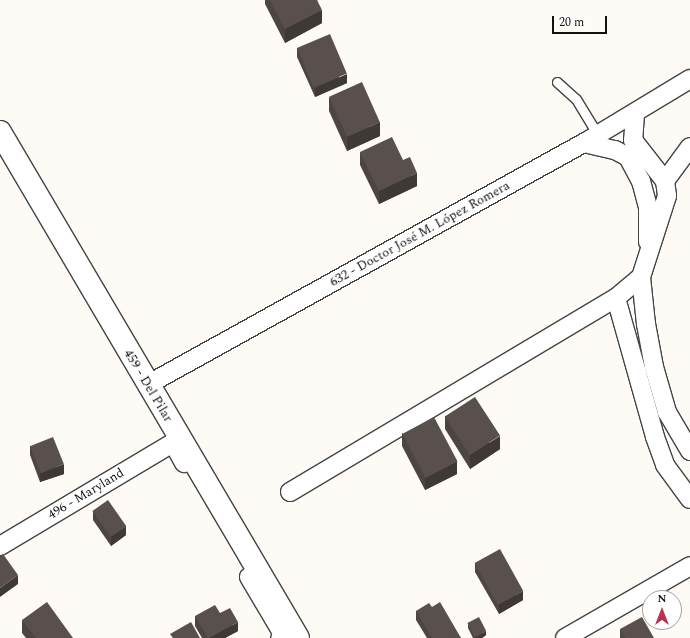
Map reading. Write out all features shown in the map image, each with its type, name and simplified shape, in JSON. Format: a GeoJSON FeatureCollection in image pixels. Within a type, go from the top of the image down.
{"type":"FeatureCollection","features":[{"type":"Feature","properties":{"kind":"street","name":"632 - Doctor José M. López Romera"},"geometry":{"type":"LineString","coordinates":[[147,386],[591,139],[635,114],[690,79]]}},
{"type":"Feature","properties":{"kind":"street"},"geometry":{"type":"LineString","coordinates":[[635,114],[633,140],[665,180],[667,196],[641,278],[646,324],[654,367],[668,412],[690,451]]}},
{"type":"Feature","properties":{"kind":"street","name":"459 - Del Pilar"},"geometry":{"type":"LineString","coordinates":[[0,132],[147,386],[287,638]]}},
{"type":"Feature","properties":{"kind":"street"},"geometry":{"type":"LineString","coordinates":[[591,139],[628,157],[641,181],[648,208],[648,259]]}},
{"type":"Feature","properties":{"kind":"street"},"geometry":{"type":"LineString","coordinates":[[665,180],[690,147]]}},
{"type":"Feature","properties":{"kind":"street"},"geometry":{"type":"LineString","coordinates":[[290,492],[616,298],[641,278]]}},
{"type":"Feature","properties":{"kind":"street"},"geometry":{"type":"LineString","coordinates":[[616,298],[655,437],[665,465],[690,499]]}},
{"type":"Feature","properties":{"kind":"street","name":"496 - Maryland"},"geometry":{"type":"LineString","coordinates":[[0,546],[173,443],[287,638]]}},
{"type":"Feature","properties":{"kind":"street"},"geometry":{"type":"LineString","coordinates":[[565,638],[690,566]]}},
{"type":"Feature","properties":{"kind":"lane"},"geometry":{"type":"LineString","coordinates":[[557,82],[576,99],[591,139]]}},
{"type":"Feature","properties":{"kind":"building"},"geometry":{"type":"Polygon","coordinates":[[[270,0],[317,0],[322,10],[285,29],[270,0]]]}},
{"type":"Feature","properties":{"kind":"building"},"geometry":{"type":"Polygon","coordinates":[[[330,34],[347,74],[314,88],[297,48],[330,34]]]}},
{"type":"Feature","properties":{"kind":"building"},"geometry":{"type":"Polygon","coordinates":[[[362,82],[380,122],[347,137],[329,97],[362,82]]]}},
{"type":"Feature","properties":{"kind":"building"},"geometry":{"type":"Polygon","coordinates":[[[392,137],[403,160],[410,157],[417,173],[379,191],[360,152],[392,137]]]}},
{"type":"Feature","properties":{"kind":"building"},"geometry":{"type":"Polygon","coordinates":[[[475,397],[500,436],[470,455],[445,417],[475,397]]]}},
{"type":"Feature","properties":{"kind":"building"},"geometry":{"type":"Polygon","coordinates":[[[434,417],[457,461],[426,478],[402,434],[434,417]]]}},
{"type":"Feature","properties":{"kind":"building"},"geometry":{"type":"Polygon","coordinates":[[[53,437],[64,464],[41,473],[30,446],[53,437]]]}},
{"type":"Feature","properties":{"kind":"building"},"geometry":{"type":"Polygon","coordinates":[[[108,500],[126,526],[111,537],[92,511],[108,500]]]}},
{"type":"Feature","properties":{"kind":"building"},"geometry":{"type":"Polygon","coordinates":[[[500,549],[523,591],[498,605],[475,563],[500,549]]]}},
{"type":"Feature","properties":{"kind":"building"},"geometry":{"type":"Polygon","coordinates":[[[3,554],[18,575],[0,588],[0,556],[3,554]]]}},
{"type":"Feature","properties":{"kind":"building"},"geometry":{"type":"Polygon","coordinates":[[[47,602],[73,638],[36,638],[22,620],[47,602]]]}},
{"type":"Feature","properties":{"kind":"building"},"geometry":{"type":"Polygon","coordinates":[[[440,602],[461,638],[432,638],[416,611],[429,603],[432,607],[440,602]]]}},
{"type":"Feature","properties":{"kind":"building"},"geometry":{"type":"Polygon","coordinates":[[[215,605],[220,613],[230,608],[238,622],[208,638],[195,616],[215,605]]]}},
{"type":"Feature","properties":{"kind":"building"},"geometry":{"type":"Polygon","coordinates":[[[479,617],[486,631],[475,637],[467,623],[479,617]]]}},
{"type":"Feature","properties":{"kind":"building"},"geometry":{"type":"Polygon","coordinates":[[[642,617],[642,630],[649,630],[654,638],[625,638],[620,629],[642,617]]]}},
{"type":"Feature","properties":{"kind":"building"},"geometry":{"type":"Polygon","coordinates":[[[191,622],[200,638],[173,638],[170,634],[191,622]]]}}]}
